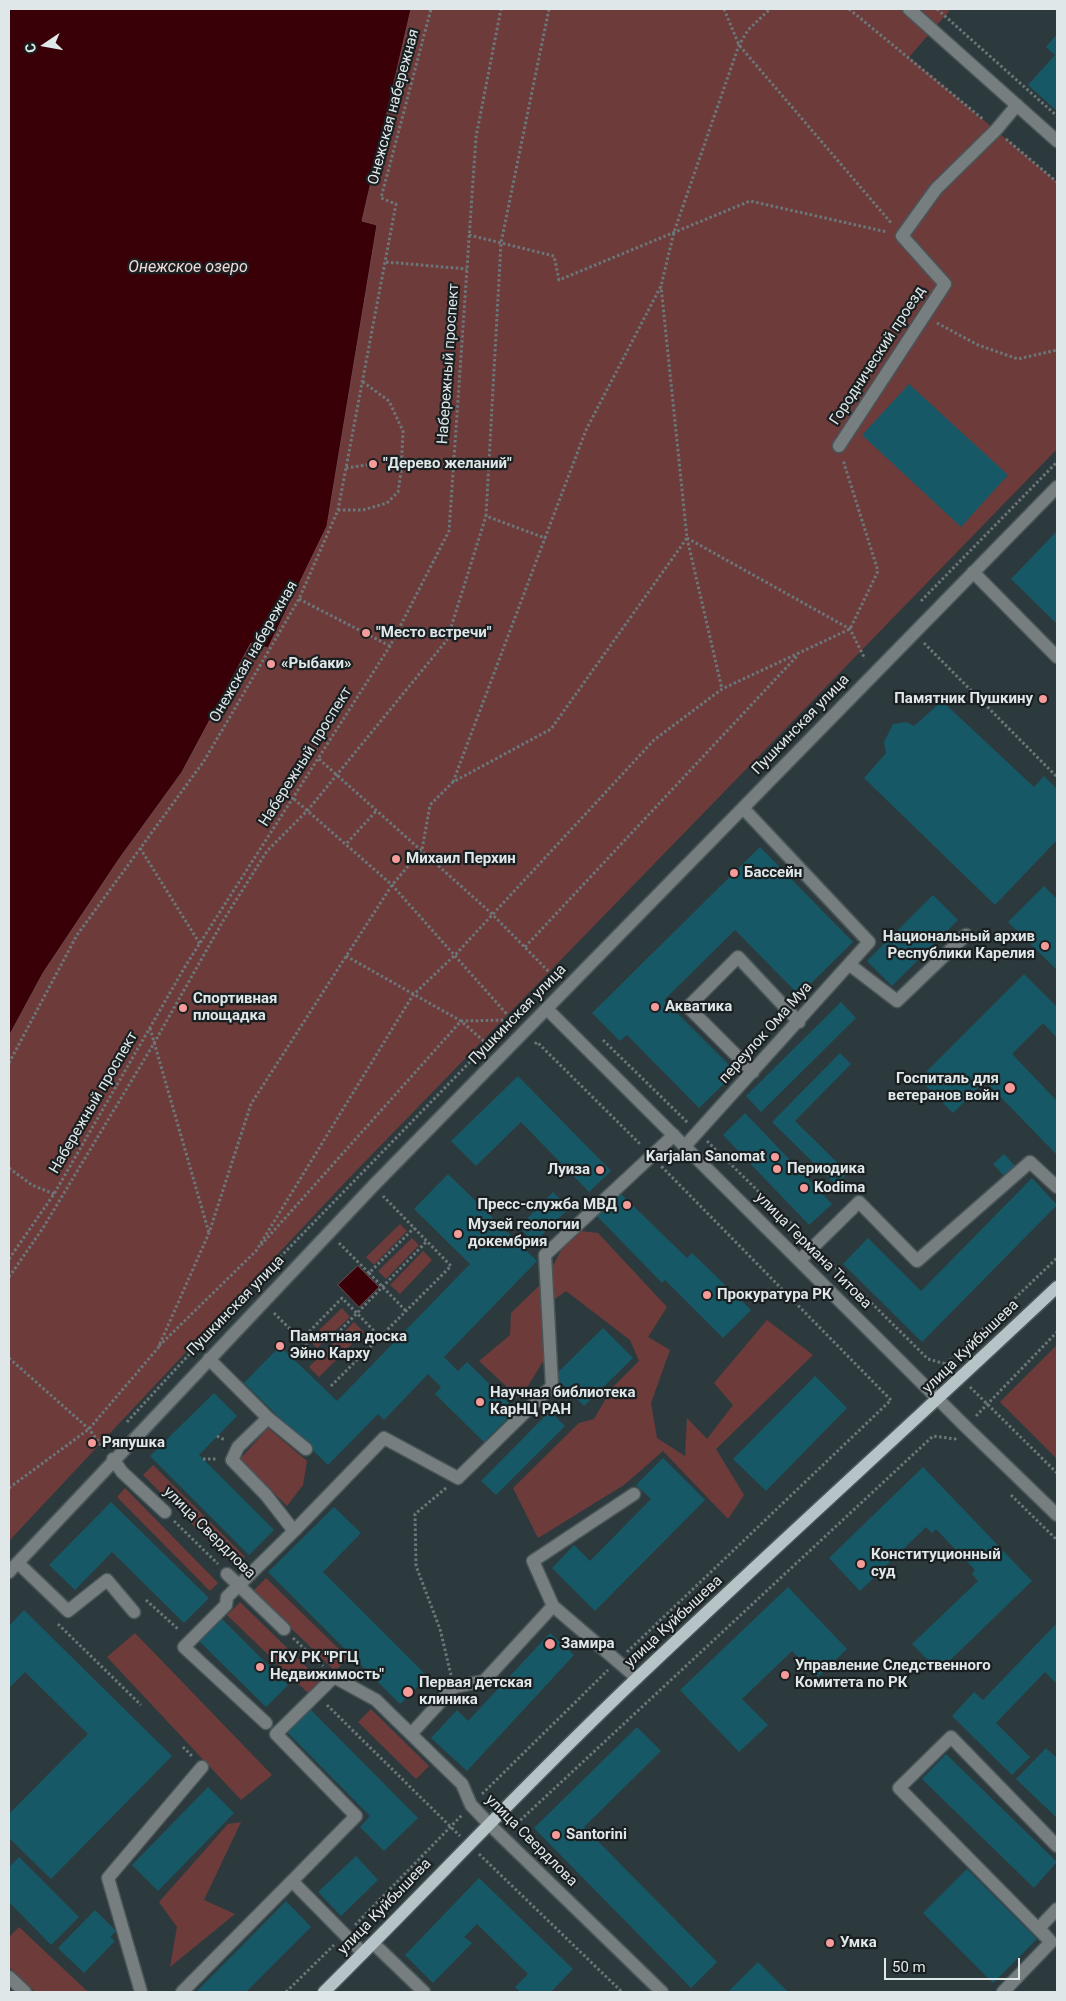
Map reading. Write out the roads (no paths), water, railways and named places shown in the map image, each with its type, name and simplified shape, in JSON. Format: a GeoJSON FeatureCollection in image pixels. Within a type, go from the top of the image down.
{"type":"FeatureCollection","features":[{"type":"Feature","properties":{"kind":"main road","name":"улица Куйбышева"},"geometry":{"type":"LineString","coordinates":[[324,1992],[468,1844],[637,1678],[940,1399],[1057,1287]]}},
{"type":"Feature","properties":{"kind":"street"},"geometry":{"type":"LineString","coordinates":[[909,9],[1057,141]]}},
{"type":"Feature","properties":{"kind":"street","name":"Городнический проезд"},"geometry":{"type":"LineString","coordinates":[[839,446],[945,284],[902,236],[936,189],[996,130],[1016,105]]}},
{"type":"Feature","properties":{"kind":"street","name":"Пушкинская улица"},"geometry":{"type":"LineString","coordinates":[[13,1567],[374,1185],[1057,487]]}},
{"type":"Feature","properties":{"kind":"street"},"geometry":{"type":"LineString","coordinates":[[973,572],[1057,658]]}},
{"type":"Feature","properties":{"kind":"street","name":"переулок Ома Муа"},"geometry":{"type":"LineString","coordinates":[[685,1146],[799,1022],[869,942],[743,808]]}},
{"type":"Feature","properties":{"kind":"street"},"geometry":{"type":"LineString","coordinates":[[850,965],[897,1001],[966,934]]}},
{"type":"Feature","properties":{"kind":"street"},"geometry":{"type":"LineString","coordinates":[[753,1072],[688,1007],[738,957],[799,1022]]}},
{"type":"Feature","properties":{"kind":"street","name":"улица Германа Титова"},"geometry":{"type":"LineString","coordinates":[[547,1009],[966,1427],[1057,1515]]}},
{"type":"Feature","properties":{"kind":"street"},"geometry":{"type":"LineString","coordinates":[[266,1723],[184,1647],[226,1605],[227,1596],[294,1531],[384,1438],[458,1478],[552,1386],[545,1254],[674,1134]]}},
{"type":"Feature","properties":{"kind":"street"},"geometry":{"type":"LineString","coordinates":[[800,1260],[859,1202],[917,1261],[1030,1162],[1057,1186]]}},
{"type":"Feature","properties":{"kind":"street"},"geometry":{"type":"LineString","coordinates":[[208,1359],[268,1418],[306,1449]]}},
{"type":"Feature","properties":{"kind":"street"},"geometry":{"type":"LineString","coordinates":[[268,1418],[238,1447],[232,1460],[266,1495],[294,1531]]}},
{"type":"Feature","properties":{"kind":"street","name":"улица Свердлова"},"geometry":{"type":"LineString","coordinates":[[113,1460],[122,1472],[164,1512]]}},
{"type":"Feature","properties":{"kind":"street"},"geometry":{"type":"LineString","coordinates":[[634,1494],[533,1561],[553,1606],[637,1678]]}},
{"type":"Feature","properties":{"kind":"street"},"geometry":{"type":"LineString","coordinates":[[13,1567],[68,1611],[107,1580],[134,1612]]}},
{"type":"Feature","properties":{"kind":"street","name":"улица Свердлова"},"geometry":{"type":"LineString","coordinates":[[227,1574],[284,1629]]}},
{"type":"Feature","properties":{"kind":"street"},"geometry":{"type":"LineString","coordinates":[[411,1734],[454,1687],[484,1681],[553,1606]]}},
{"type":"Feature","properties":{"kind":"street","name":"улица Свердлова"},"geometry":{"type":"LineString","coordinates":[[292,1881],[356,1816],[276,1734],[334,1677],[376,1700],[462,1784],[471,1805],[489,1824],[662,1992]]}},
{"type":"Feature","properties":{"kind":"street"},"geometry":{"type":"LineString","coordinates":[[1003,1992],[1051,1942],[899,1788],[951,1737],[1057,1846]]}},
{"type":"Feature","properties":{"kind":"street"},"geometry":{"type":"LineString","coordinates":[[141,1992],[108,1878],[202,1767]]}},
{"type":"Feature","properties":{"kind":"street"},"geometry":{"type":"LineString","coordinates":[[182,1992],[292,1881],[363,1953]]}},
{"type":"Feature","properties":{"kind":"street"},"geometry":{"type":"LineString","coordinates":[[1039,1928],[1057,1909]]}},
{"type":"Feature","properties":{"kind":"street"},"geometry":{"type":"LineString","coordinates":[[373,1943],[424,1992]]}},
{"type":"Feature","properties":{"kind":"street"},"geometry":{"type":"LineString","coordinates":[[9,1977],[25,1992]]}},
{"type":"Feature","properties":{"kind":"water","name":"Онежское озеро"},"geometry":{"type":"Polygon","coordinates":[[[9,9],[411,9],[362,221],[377,225],[327,526],[268,648],[251,643],[182,772],[119,859],[43,973],[9,1036],[9,9]]]}},
{"type":"Feature","properties":{"kind":"water"},"geometry":{"type":"Polygon","coordinates":[[[358,1266],[379,1287],[359,1307],[338,1285],[358,1266]]]}},
{"type":"Feature","properties":{"kind":"place","name":"\"Дерево желаний\""},"geometry":{"type":"Point","coordinates":[373,464]}},
{"type":"Feature","properties":{"kind":"place","name":"\"Место встречи\""},"geometry":{"type":"Point","coordinates":[366,633]}},
{"type":"Feature","properties":{"kind":"place","name":"«Рыбаки»"},"geometry":{"type":"Point","coordinates":[271,664]}},
{"type":"Feature","properties":{"kind":"place","name":"Памятник Пушкину"},"geometry":{"type":"Point","coordinates":[1043,699]}},
{"type":"Feature","properties":{"kind":"place","name":"Михаил Перхин"},"geometry":{"type":"Point","coordinates":[396,859]}},
{"type":"Feature","properties":{"kind":"place","name":"Бассейн"},"geometry":{"type":"Point","coordinates":[734,873]}},
{"type":"Feature","properties":{"kind":"place","name":"Национальный архив Республики Карелия"},"geometry":{"type":"Point","coordinates":[1045,946]}},
{"type":"Feature","properties":{"kind":"place","name":"Акватика"},"geometry":{"type":"Point","coordinates":[655,1007]}},
{"type":"Feature","properties":{"kind":"place","name":"Спортивная площадка"},"geometry":{"type":"Point","coordinates":[183,1008]}},
{"type":"Feature","properties":{"kind":"place","name":"Госпиталь для ветеранов войн"},"geometry":{"type":"Point","coordinates":[1010,1088]}},
{"type":"Feature","properties":{"kind":"place","name":"Karjalan Sanomat"},"geometry":{"type":"Point","coordinates":[775,1157]}},
{"type":"Feature","properties":{"kind":"place","name":"Периодика"},"geometry":{"type":"Point","coordinates":[777,1169]}},
{"type":"Feature","properties":{"kind":"place","name":"Луиза"},"geometry":{"type":"Point","coordinates":[600,1170]}},
{"type":"Feature","properties":{"kind":"place","name":"Kodima"},"geometry":{"type":"Point","coordinates":[804,1188]}},
{"type":"Feature","properties":{"kind":"place","name":"Пресс-служба МВД"},"geometry":{"type":"Point","coordinates":[627,1205]}},
{"type":"Feature","properties":{"kind":"place","name":"Музей геологии докембрия"},"geometry":{"type":"Point","coordinates":[458,1234]}},
{"type":"Feature","properties":{"kind":"place","name":"Прокуратура РК"},"geometry":{"type":"Point","coordinates":[707,1295]}},
{"type":"Feature","properties":{"kind":"place","name":"Памятная доска Эйно Карху"},"geometry":{"type":"Point","coordinates":[280,1346]}},
{"type":"Feature","properties":{"kind":"place","name":"Научная библиотека КарНЦ РАН"},"geometry":{"type":"Point","coordinates":[480,1402]}},
{"type":"Feature","properties":{"kind":"place","name":"Ряпушка"},"geometry":{"type":"Point","coordinates":[92,1443]}},
{"type":"Feature","properties":{"kind":"place","name":"Конституционный суд"},"geometry":{"type":"Point","coordinates":[861,1564]}},
{"type":"Feature","properties":{"kind":"place","name":"Замира"},"geometry":{"type":"Point","coordinates":[550,1644]}},
{"type":"Feature","properties":{"kind":"place","name":"ГКУ РК \"РГЦ Недвижимость\""},"geometry":{"type":"Point","coordinates":[260,1667]}},
{"type":"Feature","properties":{"kind":"place","name":"Управление Следственного Комитета по РК"},"geometry":{"type":"Point","coordinates":[785,1675]}},
{"type":"Feature","properties":{"kind":"place","name":"Первая детская клиника"},"geometry":{"type":"Point","coordinates":[408,1692]}},
{"type":"Feature","properties":{"kind":"place","name":"Santorini"},"geometry":{"type":"Point","coordinates":[556,1835]}},
{"type":"Feature","properties":{"kind":"place","name":"Умка"},"geometry":{"type":"Point","coordinates":[830,1943]}}]}
